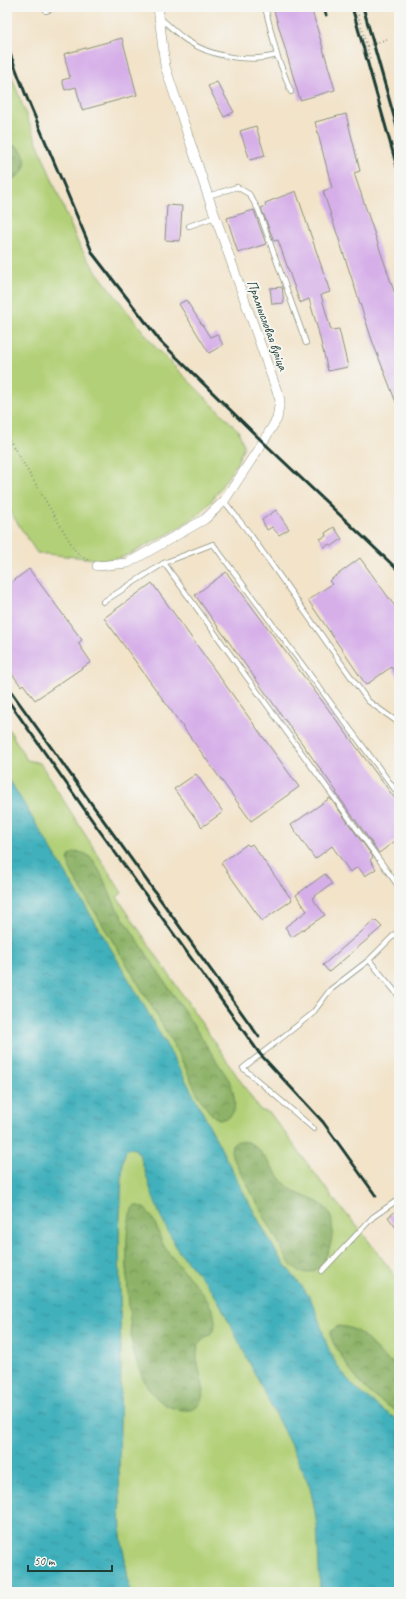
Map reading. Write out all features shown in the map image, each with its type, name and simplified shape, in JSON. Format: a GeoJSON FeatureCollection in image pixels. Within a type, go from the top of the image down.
{"type":"FeatureCollection","features":[{"type":"Feature","properties":{"kind":"street","name":"Прамысловая вуліца"},"geometry":{"type":"LineString","coordinates":[[97,566],[128,563],[205,519],[224,501],[277,419],[280,400],[215,217],[165,66],[158,7]]}},
{"type":"Feature","properties":{"kind":"lane"},"geometry":{"type":"LineString","coordinates":[[46,11],[57,7]]}},
{"type":"Feature","properties":{"kind":"lane"},"geometry":{"type":"LineString","coordinates":[[265,7],[277,56],[291,92]]}},
{"type":"Feature","properties":{"kind":"lane"},"geometry":{"type":"LineString","coordinates":[[158,17],[187,41],[212,52],[247,58],[264,59],[277,56]]}},
{"type":"Feature","properties":{"kind":"lane"},"geometry":{"type":"LineString","coordinates":[[208,196],[237,187],[249,194],[258,209],[306,343]]}},
{"type":"Feature","properties":{"kind":"lane"},"geometry":{"type":"LineString","coordinates":[[189,226],[215,217]]}},
{"type":"Feature","properties":{"kind":"lane"},"geometry":{"type":"LineString","coordinates":[[224,501],[250,534],[368,701],[399,723]]}},
{"type":"Feature","properties":{"kind":"lane"},"geometry":{"type":"LineString","coordinates":[[103,602],[164,563],[213,544],[399,795]]}},
{"type":"Feature","properties":{"kind":"lane"},"geometry":{"type":"LineString","coordinates":[[164,563],[399,887]]}},
{"type":"Feature","properties":{"kind":"lane"},"geometry":{"type":"LineString","coordinates":[[314,1129],[243,1068],[312,1014],[330,990],[369,960],[399,930]]}},
{"type":"Feature","properties":{"kind":"lane"},"geometry":{"type":"LineString","coordinates":[[369,960],[399,996]]}},
{"type":"Feature","properties":{"kind":"lane"},"geometry":{"type":"LineString","coordinates":[[322,1271],[373,1218],[399,1200]]}},
{"type":"Feature","properties":{"kind":"path"},"geometry":{"type":"LineString","coordinates":[[356,7],[370,59]]}},
{"type":"Feature","properties":{"kind":"path"},"geometry":{"type":"LineString","coordinates":[[367,46],[387,39]]}},
{"type":"Feature","properties":{"kind":"path"},"geometry":{"type":"LineString","coordinates":[[7,436],[76,552],[97,566]]}},
{"type":"Feature","properties":{"kind":"green space"},"geometry":{"type":"Polygon","coordinates":[[[7,64],[78,243],[95,270],[156,348],[238,430],[244,446],[236,465],[210,503],[198,515],[172,532],[130,554],[119,558],[105,560],[37,553],[7,507],[7,64]]]}},
{"type":"Feature","properties":{"kind":"green space"},"geometry":{"type":"Polygon","coordinates":[[[7,143],[21,150],[25,161],[21,173],[15,178],[7,181],[7,143]]]}},
{"type":"Feature","properties":{"kind":"green space"},"geometry":{"type":"Polygon","coordinates":[[[7,726],[27,760],[40,763],[122,893],[117,897],[260,1110],[270,1113],[336,1202],[361,1231],[399,1281],[399,1592],[130,1592],[121,1535],[119,1471],[121,1366],[119,1233],[123,1160],[124,1152],[128,1148],[103,936],[7,776],[7,726]]]}},
{"type":"Feature","properties":{"kind":"green space"},"geometry":{"type":"Polygon","coordinates":[[[79,852],[86,854],[93,860],[116,907],[229,1080],[235,1102],[233,1113],[229,1117],[223,1119],[217,1118],[211,1114],[205,1106],[158,1018],[75,879],[68,862],[73,853],[79,852]]]}},
{"type":"Feature","properties":{"kind":"green space"},"geometry":{"type":"Polygon","coordinates":[[[235,1142],[248,1142],[255,1146],[279,1177],[290,1188],[295,1192],[320,1203],[328,1210],[332,1226],[332,1237],[329,1249],[324,1260],[317,1268],[309,1273],[300,1272],[290,1264],[233,1158],[231,1148],[235,1142]]]}},
{"type":"Feature","properties":{"kind":"green space"},"geometry":{"type":"Polygon","coordinates":[[[134,1206],[146,1210],[150,1214],[154,1220],[164,1246],[205,1297],[211,1306],[214,1315],[214,1327],[209,1335],[200,1343],[197,1354],[203,1394],[200,1403],[196,1407],[189,1410],[172,1408],[154,1396],[142,1376],[134,1354],[127,1272],[127,1250],[130,1215],[134,1206]]]}},
{"type":"Feature","properties":{"kind":"green space"},"geometry":{"type":"Polygon","coordinates":[[[338,1326],[350,1328],[359,1332],[383,1357],[390,1362],[399,1364],[399,1412],[373,1395],[351,1372],[331,1337],[331,1331],[338,1326]]]}},
{"type":"Feature","properties":{"kind":"water"},"geometry":{"type":"Polygon","coordinates":[[[7,776],[158,1029],[278,1255],[308,1295],[333,1358],[357,1389],[399,1421],[399,1592],[320,1592],[317,1526],[310,1488],[295,1454],[220,1304],[211,1289],[179,1252],[162,1220],[140,1156],[135,1149],[130,1148],[126,1150],[123,1160],[119,1233],[121,1366],[119,1471],[121,1535],[130,1592],[7,1592],[7,776]]]}},
{"type":"Feature","properties":{"kind":"building"},"geometry":{"type":"Polygon","coordinates":[[[273,7],[311,7],[335,90],[300,100],[273,7]]]}},
{"type":"Feature","properties":{"kind":"building"},"geometry":{"type":"Polygon","coordinates":[[[122,38],[137,95],[82,110],[76,87],[65,90],[62,80],[70,78],[64,54],[122,38]]]}},
{"type":"Feature","properties":{"kind":"building"},"geometry":{"type":"Polygon","coordinates":[[[217,82],[234,112],[224,117],[208,86],[217,82]]]}},
{"type":"Feature","properties":{"kind":"building"},"geometry":{"type":"Polygon","coordinates":[[[346,114],[360,171],[354,173],[399,306],[399,410],[373,343],[323,191],[332,188],[315,122],[346,114]]]}},
{"type":"Feature","properties":{"kind":"building"},"geometry":{"type":"Polygon","coordinates":[[[256,126],[265,156],[250,160],[240,131],[256,126]]]}},
{"type":"Feature","properties":{"kind":"building"},"geometry":{"type":"Polygon","coordinates":[[[296,191],[330,292],[321,295],[331,330],[339,329],[348,367],[328,371],[309,299],[300,303],[278,240],[274,241],[261,208],[266,206],[265,203],[296,191]]]}},
{"type":"Feature","properties":{"kind":"building"},"geometry":{"type":"Polygon","coordinates":[[[167,205],[182,206],[180,241],[165,240],[167,205]]]}},
{"type":"Feature","properties":{"kind":"building"},"geometry":{"type":"Polygon","coordinates":[[[254,210],[266,244],[238,253],[227,218],[254,210]]]}},
{"type":"Feature","properties":{"kind":"building"},"geometry":{"type":"Polygon","coordinates":[[[282,287],[284,303],[272,304],[270,288],[282,287]]]}},
{"type":"Feature","properties":{"kind":"building"},"geometry":{"type":"Polygon","coordinates":[[[186,300],[210,337],[217,334],[223,345],[209,353],[179,304],[186,300]]]}},
{"type":"Feature","properties":{"kind":"building"},"geometry":{"type":"Polygon","coordinates":[[[276,510],[289,529],[279,535],[272,527],[267,530],[262,520],[276,510]]]}},
{"type":"Feature","properties":{"kind":"building"},"geometry":{"type":"Polygon","coordinates":[[[334,527],[342,539],[332,546],[330,544],[324,547],[320,539],[326,536],[325,533],[334,527]]]}},
{"type":"Feature","properties":{"kind":"building"},"geometry":{"type":"Polygon","coordinates":[[[360,558],[399,612],[399,678],[391,667],[366,685],[308,600],[332,584],[329,581],[360,558]]]}},
{"type":"Feature","properties":{"kind":"building"},"geometry":{"type":"Polygon","coordinates":[[[29,569],[82,640],[78,643],[91,662],[35,700],[23,684],[21,686],[7,667],[7,586],[29,569]]]}},
{"type":"Feature","properties":{"kind":"building"},"geometry":{"type":"Polygon","coordinates":[[[226,572],[399,804],[399,838],[379,853],[336,793],[337,792],[195,595],[226,572]]]}},
{"type":"Feature","properties":{"kind":"building"},"geometry":{"type":"Polygon","coordinates":[[[152,583],[299,787],[251,821],[104,618],[152,583]]]}},
{"type":"Feature","properties":{"kind":"building"},"geometry":{"type":"Polygon","coordinates":[[[196,774],[223,812],[202,827],[174,789],[196,774]]]}},
{"type":"Feature","properties":{"kind":"building"},"geometry":{"type":"Polygon","coordinates":[[[330,798],[373,857],[370,860],[376,869],[365,876],[358,867],[350,872],[332,846],[315,859],[291,825],[330,798]]]}},
{"type":"Feature","properties":{"kind":"building"},"geometry":{"type":"Polygon","coordinates":[[[247,844],[249,846],[252,844],[292,900],[262,921],[221,863],[247,844]]]}},
{"type":"Feature","properties":{"kind":"building"},"geometry":{"type":"Polygon","coordinates":[[[325,874],[332,884],[312,898],[325,915],[292,937],[285,927],[307,911],[296,895],[325,874]]]}},
{"type":"Feature","properties":{"kind":"building"},"geometry":{"type":"Polygon","coordinates":[[[375,920],[382,927],[329,972],[323,965],[375,920]]]}},
{"type":"Feature","properties":{"kind":"building"},"geometry":{"type":"Polygon","coordinates":[[[399,1209],[399,1232],[388,1217],[399,1209]]]}},
{"type":"Feature","properties":{"kind":"railway"},"geometry":{"type":"LineString","coordinates":[[324,7],[326,15]]}},
{"type":"Feature","properties":{"kind":"railway"},"geometry":{"type":"LineString","coordinates":[[352,7],[399,174]]}},
{"type":"Feature","properties":{"kind":"railway"},"geometry":{"type":"LineString","coordinates":[[363,7],[399,134]]}},
{"type":"Feature","properties":{"kind":"railway"},"geometry":{"type":"LineString","coordinates":[[7,46],[27,98],[93,254],[161,342],[263,442],[399,571]]}},
{"type":"Feature","properties":{"kind":"railway"},"geometry":{"type":"LineString","coordinates":[[7,686],[259,1037]]}},
{"type":"Feature","properties":{"kind":"railway"},"geometry":{"type":"LineString","coordinates":[[7,699],[260,1054],[323,1122],[376,1196]]}}]}
